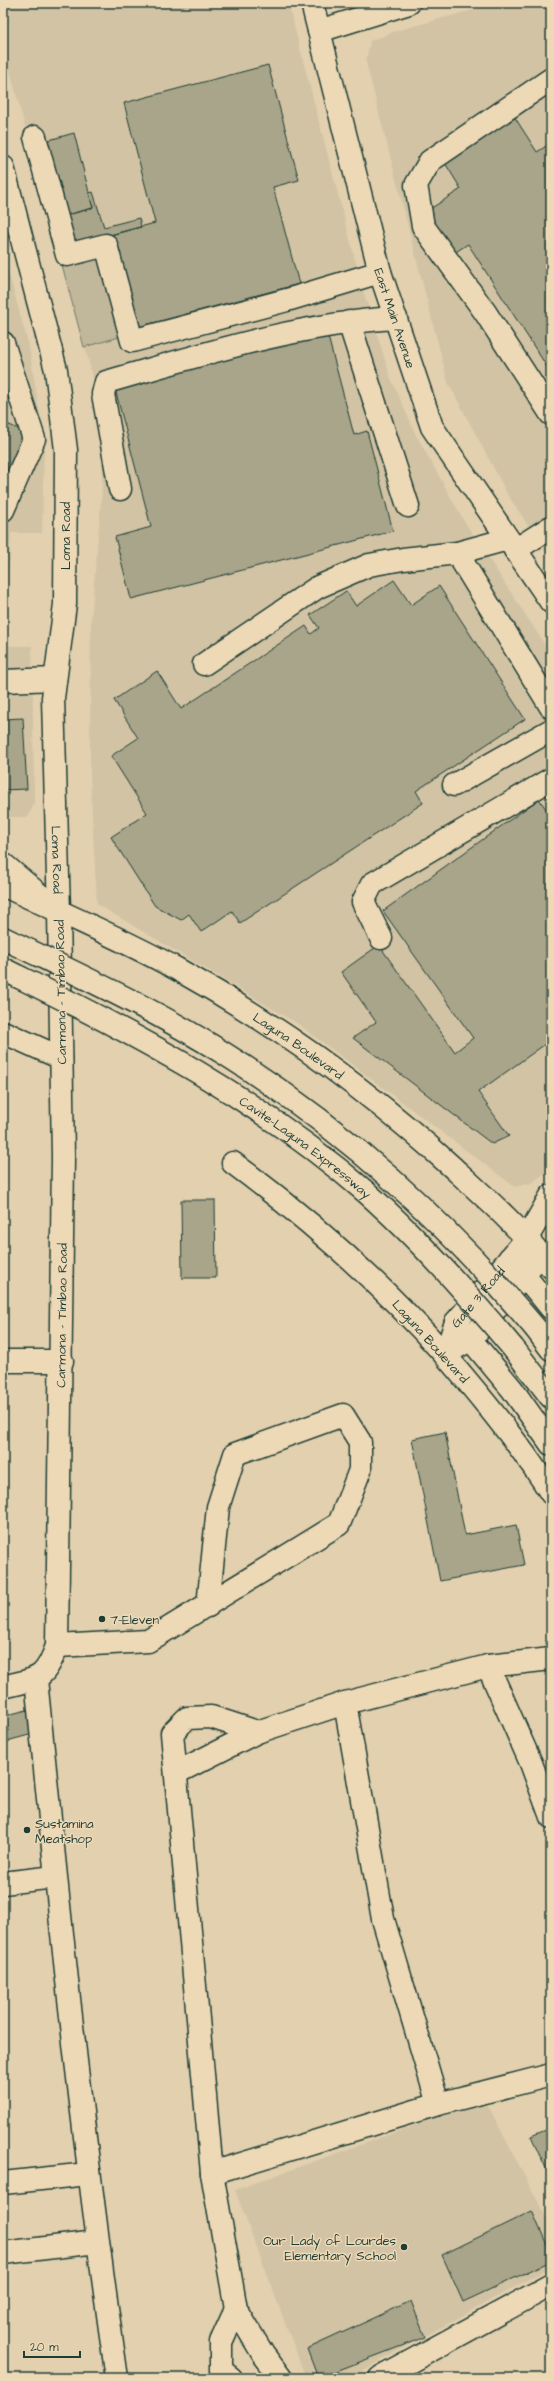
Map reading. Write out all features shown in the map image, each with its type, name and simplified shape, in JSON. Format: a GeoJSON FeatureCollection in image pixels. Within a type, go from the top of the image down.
{"type":"FeatureCollection","features":[{"type":"Feature","properties":{"kind":"main road","name":"East Main Avenue"},"geometry":{"type":"LineString","coordinates":[[312,3],[380,272],[432,427],[551,602]]}},
{"type":"Feature","properties":{"kind":"main road"},"geometry":{"type":"LineString","coordinates":[[319,31],[409,3]]}},
{"type":"Feature","properties":{"kind":"main road"},"geometry":{"type":"LineString","coordinates":[[551,79],[430,161],[416,185],[423,226],[485,312],[551,414]]}},
{"type":"Feature","properties":{"kind":"main road"},"geometry":{"type":"LineString","coordinates":[[35,137],[67,255],[106,245],[132,341],[287,300],[380,272]]}},
{"type":"Feature","properties":{"kind":"main road","name":"Loma Road"},"geometry":{"type":"LineString","coordinates":[[4,172],[56,370],[66,450],[65,604],[53,698],[59,912]]}},
{"type":"Feature","properties":{"kind":"main road"},"geometry":{"type":"LineString","coordinates":[[120,489],[103,394],[106,382],[259,338],[349,322],[396,318]]}},
{"type":"Feature","properties":{"kind":"main road"},"geometry":{"type":"LineString","coordinates":[[349,322],[408,506]]}},
{"type":"Feature","properties":{"kind":"main road"},"geometry":{"type":"LineString","coordinates":[[3,343],[34,439],[3,510]]}},
{"type":"Feature","properties":{"kind":"main road"},"geometry":{"type":"LineString","coordinates":[[204,664],[318,587],[369,565],[403,559],[456,554],[511,544],[551,527]]}},
{"type":"Feature","properties":{"kind":"main road"},"geometry":{"type":"LineString","coordinates":[[456,554],[551,707]]}},
{"type":"Feature","properties":{"kind":"main road"},"geometry":{"type":"LineString","coordinates":[[3,681],[55,680]]}},
{"type":"Feature","properties":{"kind":"main road"},"geometry":{"type":"LineString","coordinates":[[454,785],[551,730]]}},
{"type":"Feature","properties":{"kind":"main road"},"geometry":{"type":"LineString","coordinates":[[380,938],[363,902],[372,884],[551,779]]}},
{"type":"Feature","properties":{"kind":"main road"},"geometry":{"type":"LineString","coordinates":[[3,864],[59,912]]}},
{"type":"Feature","properties":{"kind":"main road","name":"Laguna Boulevard"},"geometry":{"type":"LineString","coordinates":[[3,885],[176,969],[244,1009],[319,1059],[411,1130],[542,1252]]}},
{"type":"Feature","properties":{"kind":"main road","name":"Carmona - Timbao Road"},"geometry":{"type":"LineString","coordinates":[[36,1679],[49,1667],[56,1646],[62,1361],[63,1157],[59,912]]}},
{"type":"Feature","properties":{"kind":"main road"},"geometry":{"type":"LineString","coordinates":[[3,938],[110,989],[206,1042],[269,1084],[338,1134],[381,1169],[453,1236],[536,1329],[551,1349]]}},
{"type":"Feature","properties":{"kind":"main road","name":"Cavite–Laguna Expressway"},"geometry":{"type":"LineString","coordinates":[[11,973],[103,1018],[197,1071],[257,1109],[322,1157],[367,1193],[410,1233],[454,1280],[513,1348],[551,1397]]}},
{"type":"Feature","properties":{"kind":"main road"},"geometry":{"type":"LineString","coordinates":[[3,1032],[61,1058]]}},
{"type":"Feature","properties":{"kind":"main road","name":"Laguna Boulevard"},"geometry":{"type":"LineString","coordinates":[[233,1163],[287,1203],[374,1280],[408,1314],[489,1407],[551,1493]]}},
{"type":"Feature","properties":{"kind":"main road","name":"Gate 3 Road"},"geometry":{"type":"LineString","coordinates":[[445,1355],[456,1322],[517,1266],[542,1252],[551,1196]]}},
{"type":"Feature","properties":{"kind":"main road"},"geometry":{"type":"LineString","coordinates":[[517,1266],[551,1308]]}},
{"type":"Feature","properties":{"kind":"main road","name":"Gate 3 Road"},"geometry":{"type":"LineString","coordinates":[[445,1355],[471,1339],[517,1266]]}},
{"type":"Feature","properties":{"kind":"main road"},"geometry":{"type":"LineString","coordinates":[[456,1322],[512,1389],[551,1444]]}},
{"type":"Feature","properties":{"kind":"main road"},"geometry":{"type":"LineString","coordinates":[[3,1361],[62,1361]]}},
{"type":"Feature","properties":{"kind":"main road"},"geometry":{"type":"LineString","coordinates":[[56,1646],[148,1642],[208,1606],[339,1524],[360,1470],[360,1442],[342,1415],[235,1454],[218,1507],[208,1606]]}},
{"type":"Feature","properties":{"kind":"main road"},"geometry":{"type":"LineString","coordinates":[[176,1774],[257,1732],[345,1703],[488,1666],[551,1659]]}},
{"type":"Feature","properties":{"kind":"main road"},"geometry":{"type":"LineString","coordinates":[[488,1666],[531,1763],[551,1817]]}},
{"type":"Feature","properties":{"kind":"main road"},"geometry":{"type":"LineString","coordinates":[[3,1687],[36,1679],[55,1877],[88,2174],[117,2378]]}},
{"type":"Feature","properties":{"kind":"main road"},"geometry":{"type":"LineString","coordinates":[[345,1703],[383,1919],[438,2104]]}},
{"type":"Feature","properties":{"kind":"main road"},"geometry":{"type":"LineString","coordinates":[[257,1732],[211,1718],[187,1718],[172,1733],[212,2173],[236,2309],[281,2378]]}},
{"type":"Feature","properties":{"kind":"main road"},"geometry":{"type":"LineString","coordinates":[[3,1883],[55,1877]]}},
{"type":"Feature","properties":{"kind":"main road"},"geometry":{"type":"LineString","coordinates":[[212,2173],[438,2104],[551,2075]]}},
{"type":"Feature","properties":{"kind":"main road"},"geometry":{"type":"LineString","coordinates":[[3,2182],[88,2174]]}},
{"type":"Feature","properties":{"kind":"main road"},"geometry":{"type":"LineString","coordinates":[[3,2253],[97,2242]]}},
{"type":"Feature","properties":{"kind":"main road"},"geometry":{"type":"LineString","coordinates":[[380,2378],[548,2292]]}},
{"type":"Feature","properties":{"kind":"main road"},"geometry":{"type":"LineString","coordinates":[[231,2378],[221,2370],[221,2342],[236,2309]]}},
{"type":"Feature","properties":{"kind":"shaded area"},"geometry":{"type":"Polygon","coordinates":[[[3,3],[288,3],[364,294],[391,379],[416,435],[464,521],[551,654],[551,1169],[531,1183],[515,1187],[298,1024],[97,904],[90,774],[91,620],[101,503],[105,421],[3,45],[3,3]]]}},
{"type":"Feature","properties":{"kind":"shaded area"},"geometry":{"type":"Polygon","coordinates":[[[498,3],[551,3],[551,560],[508,495],[448,382],[366,62],[370,41],[396,31],[498,3]]]}},
{"type":"Feature","properties":{"kind":"shaded area"},"geometry":{"type":"Polygon","coordinates":[[[3,252],[29,347],[44,441],[42,533],[11,533],[4,646],[32,646],[34,803],[28,817],[3,817],[3,252]]]}},
{"type":"Feature","properties":{"kind":"shaded area"},"geometry":{"type":"Polygon","coordinates":[[[103,254],[126,335],[84,347],[62,265],[103,254]]]}},
{"type":"Feature","properties":{"kind":"shaded area","name":"Our Lady of Lourdes Elementary School"},"geometry":{"type":"Polygon","coordinates":[[[485,2100],[551,2227],[551,2267],[349,2378],[306,2378],[235,2190],[485,2100]]]}},
{"type":"Feature","properties":{"kind":"building"},"geometry":{"type":"Polygon","coordinates":[[[268,65],[299,180],[273,187],[299,284],[130,329],[106,236],[155,223],[124,103],[268,65]]]}},
{"type":"Feature","properties":{"kind":"building"},"geometry":{"type":"Polygon","coordinates":[[[512,113],[537,152],[551,143],[551,373],[468,244],[454,253],[427,211],[461,189],[442,158],[512,113]]]}},
{"type":"Feature","properties":{"kind":"building"},"geometry":{"type":"Polygon","coordinates":[[[74,133],[93,208],[63,216],[42,142],[74,133]]]}},
{"type":"Feature","properties":{"kind":"building"},"geometry":{"type":"Polygon","coordinates":[[[93,192],[104,227],[139,218],[141,227],[77,244],[76,239],[69,241],[63,216],[93,208],[89,193],[93,192]]]}},
{"type":"Feature","properties":{"kind":"building"},"geometry":{"type":"Polygon","coordinates":[[[326,329],[354,435],[367,431],[393,531],[131,599],[115,537],[151,527],[114,385],[326,329]]]}},
{"type":"Feature","properties":{"kind":"building"},"geometry":{"type":"Polygon","coordinates":[[[3,422],[27,433],[3,485],[3,422]]]}},
{"type":"Feature","properties":{"kind":"building"},"geometry":{"type":"Polygon","coordinates":[[[394,580],[411,605],[439,586],[525,719],[416,791],[423,803],[240,923],[232,911],[201,932],[189,914],[181,920],[155,906],[111,837],[147,813],[111,756],[138,738],[114,700],[157,671],[181,709],[306,626],[311,634],[319,628],[310,615],[346,591],[356,606],[394,580]]]}},
{"type":"Feature","properties":{"kind":"building"},"geometry":{"type":"Polygon","coordinates":[[[23,718],[27,789],[3,790],[3,719],[23,718]]]}},
{"type":"Feature","properties":{"kind":"building"},"geometry":{"type":"Polygon","coordinates":[[[539,799],[551,816],[551,1040],[478,1092],[509,1136],[492,1144],[353,1038],[376,1022],[341,972],[379,945],[455,1052],[473,1038],[383,911],[539,799]]]}},
{"type":"Feature","properties":{"kind":"building"},"geometry":{"type":"Polygon","coordinates":[[[181,1200],[215,1200],[216,1278],[182,1278],[181,1200]]]}},
{"type":"Feature","properties":{"kind":"building"},"geometry":{"type":"Polygon","coordinates":[[[445,1432],[465,1535],[516,1525],[524,1565],[440,1581],[412,1439],[445,1432]]]}},
{"type":"Feature","properties":{"kind":"building"},"geometry":{"type":"Polygon","coordinates":[[[31,1709],[33,1734],[3,1742],[3,1716],[31,1709]]]}},
{"type":"Feature","properties":{"kind":"building"},"geometry":{"type":"Polygon","coordinates":[[[551,2128],[551,2179],[531,2136],[551,2128]]]}},
{"type":"Feature","properties":{"kind":"building"},"geometry":{"type":"Polygon","coordinates":[[[532,2211],[551,2254],[551,2261],[463,2302],[442,2255],[532,2211]]]}},
{"type":"Feature","properties":{"kind":"building"},"geometry":{"type":"Polygon","coordinates":[[[411,2301],[425,2337],[318,2378],[307,2349],[411,2301]]]}},
{"type":"Feature","properties":{"kind":"place","name":"7-Eleven"},"geometry":{"type":"Point","coordinates":[102,1619]}},
{"type":"Feature","properties":{"kind":"place","name":"Sustamina Meatshop"},"geometry":{"type":"Point","coordinates":[27,1830]}},
{"type":"Feature","properties":{"kind":"place","name":"Our Lady of Lourdes Elementary School"},"geometry":{"type":"Point","coordinates":[404,2247]}}]}
